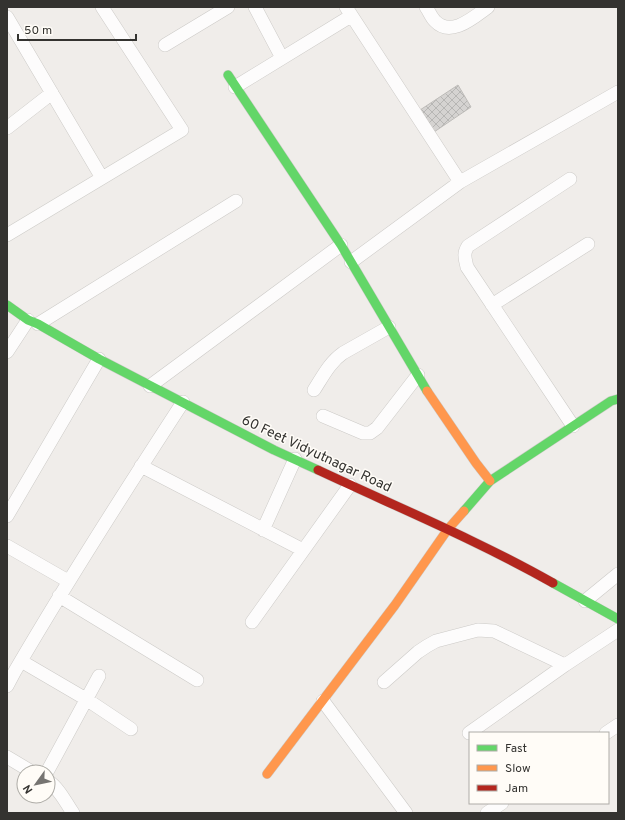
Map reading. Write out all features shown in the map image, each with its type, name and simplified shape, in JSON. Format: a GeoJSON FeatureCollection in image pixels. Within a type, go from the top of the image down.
{"type":"FeatureCollection","features":[{"type":"Feature","properties":{"kind":"street"},"geometry":{"type":"LineString","coordinates":[[7,235],[182,130],[102,7]]}},
{"type":"Feature","properties":{"kind":"street"},"geometry":{"type":"LineString","coordinates":[[165,45],[228,7]]}},
{"type":"Feature","properties":{"kind":"street"},"geometry":{"type":"LineString","coordinates":[[255,7],[282,58]]}},
{"type":"Feature","properties":{"kind":"street"},"geometry":{"type":"LineString","coordinates":[[426,7],[435,21],[448,28],[460,26],[488,7]]}},
{"type":"Feature","properties":{"kind":"street"},"geometry":{"type":"LineString","coordinates":[[234,87],[282,58],[348,11],[460,182]]}},
{"type":"Feature","properties":{"kind":"street"},"geometry":{"type":"LineString","coordinates":[[7,17],[11,34],[52,93],[102,178]]}},
{"type":"Feature","properties":{"kind":"street"},"geometry":{"type":"LineString","coordinates":[[228,75],[234,87],[341,245],[418,375],[476,463],[490,481]]}},
{"type":"Feature","properties":{"kind":"street"},"geometry":{"type":"LineString","coordinates":[[351,262],[460,182],[618,92]]}},
{"type":"Feature","properties":{"kind":"street"},"geometry":{"type":"LineString","coordinates":[[7,128],[52,93]]}},
{"type":"Feature","properties":{"kind":"street"},"geometry":{"type":"LineString","coordinates":[[570,179],[468,246],[464,252],[467,267],[573,426]]}},
{"type":"Feature","properties":{"kind":"street"},"geometry":{"type":"LineString","coordinates":[[7,352],[33,322],[236,201]]}},
{"type":"Feature","properties":{"kind":"street"},"geometry":{"type":"LineString","coordinates":[[492,305],[588,244]]}},
{"type":"Feature","properties":{"kind":"street"},"geometry":{"type":"LineString","coordinates":[[150,386],[341,245]]}},
{"type":"Feature","properties":{"kind":"street","name":"60 Feet Vidyutnagar Road"},"geometry":{"type":"LineString","coordinates":[[7,305],[33,322],[99,359],[274,450],[448,529],[523,566],[618,619]]}},
{"type":"Feature","properties":{"kind":"street"},"geometry":{"type":"LineString","coordinates":[[314,390],[336,358],[389,327]]}},
{"type":"Feature","properties":{"kind":"street"},"geometry":{"type":"LineString","coordinates":[[7,516],[99,359]]}},
{"type":"Feature","properties":{"kind":"street"},"geometry":{"type":"LineString","coordinates":[[323,416],[363,433],[370,433],[377,428],[418,375]]}},
{"type":"Feature","properties":{"kind":"street"},"geometry":{"type":"LineString","coordinates":[[267,774],[395,605],[448,529],[490,481],[611,401],[618,399]]}},
{"type":"Feature","properties":{"kind":"street"},"geometry":{"type":"LineString","coordinates":[[7,686],[14,666],[183,402]]}},
{"type":"Feature","properties":{"kind":"street"},"geometry":{"type":"LineString","coordinates":[[263,530],[294,459]]}},
{"type":"Feature","properties":{"kind":"street"},"geometry":{"type":"LineString","coordinates":[[141,466],[303,550]]}},
{"type":"Feature","properties":{"kind":"street"},"geometry":{"type":"LineString","coordinates":[[252,622],[350,485]]}},
{"type":"Feature","properties":{"kind":"street"},"geometry":{"type":"LineString","coordinates":[[7,546],[68,581]]}},
{"type":"Feature","properties":{"kind":"street"},"geometry":{"type":"LineString","coordinates":[[585,601],[618,574]]}},
{"type":"Feature","properties":{"kind":"street"},"geometry":{"type":"LineString","coordinates":[[59,596],[197,680]]}},
{"type":"Feature","properties":{"kind":"street"},"geometry":{"type":"LineString","coordinates":[[384,682],[418,652],[436,641],[478,630],[494,631],[565,666]]}},
{"type":"Feature","properties":{"kind":"street"},"geometry":{"type":"LineString","coordinates":[[469,732],[618,630]]}},
{"type":"Feature","properties":{"kind":"street"},"geometry":{"type":"LineString","coordinates":[[14,666],[86,700],[131,729]]}},
{"type":"Feature","properties":{"kind":"street"},"geometry":{"type":"LineString","coordinates":[[51,764],[99,676]]}},
{"type":"Feature","properties":{"kind":"street"},"geometry":{"type":"LineString","coordinates":[[323,701],[406,813]]}},
{"type":"Feature","properties":{"kind":"street"},"geometry":{"type":"LineString","coordinates":[[608,732],[618,725]]}},
{"type":"Feature","properties":{"kind":"street"},"geometry":{"type":"LineString","coordinates":[[7,757],[19,764]]}},
{"type":"Feature","properties":{"kind":"street"},"geometry":{"type":"LineString","coordinates":[[56,789],[73,813]]}},
{"type":"Feature","properties":{"kind":"street"},"geometry":{"type":"LineString","coordinates":[[487,813],[500,804]]}},
{"type":"Feature","properties":{"kind":"building"},"geometry":{"type":"Polygon","coordinates":[[[458,85],[471,107],[434,132],[420,110],[458,85]]]}},
{"type":"Feature","properties":{"kind":"traffic: fast"},"geometry":{"type":"LineString","coordinates":[[228,75],[341,245],[427,391]]}},
{"type":"Feature","properties":{"kind":"traffic: fast"},"geometry":{"type":"LineString","coordinates":[[7,305],[28,320],[38,324],[99,359],[274,450],[318,470]]}},
{"type":"Feature","properties":{"kind":"traffic: fast"},"geometry":{"type":"LineString","coordinates":[[464,511],[490,481],[611,401],[618,399]]}},
{"type":"Feature","properties":{"kind":"traffic: fast"},"geometry":{"type":"LineString","coordinates":[[553,583],[618,619]]}},
{"type":"Feature","properties":{"kind":"traffic: slow"},"geometry":{"type":"LineString","coordinates":[[427,391],[490,481]]}},
{"type":"Feature","properties":{"kind":"traffic: slow"},"geometry":{"type":"LineString","coordinates":[[267,774],[395,605],[448,529],[464,511]]}},
{"type":"Feature","properties":{"kind":"traffic: jam"},"geometry":{"type":"LineString","coordinates":[[318,470],[466,538],[553,583]]}}]}
